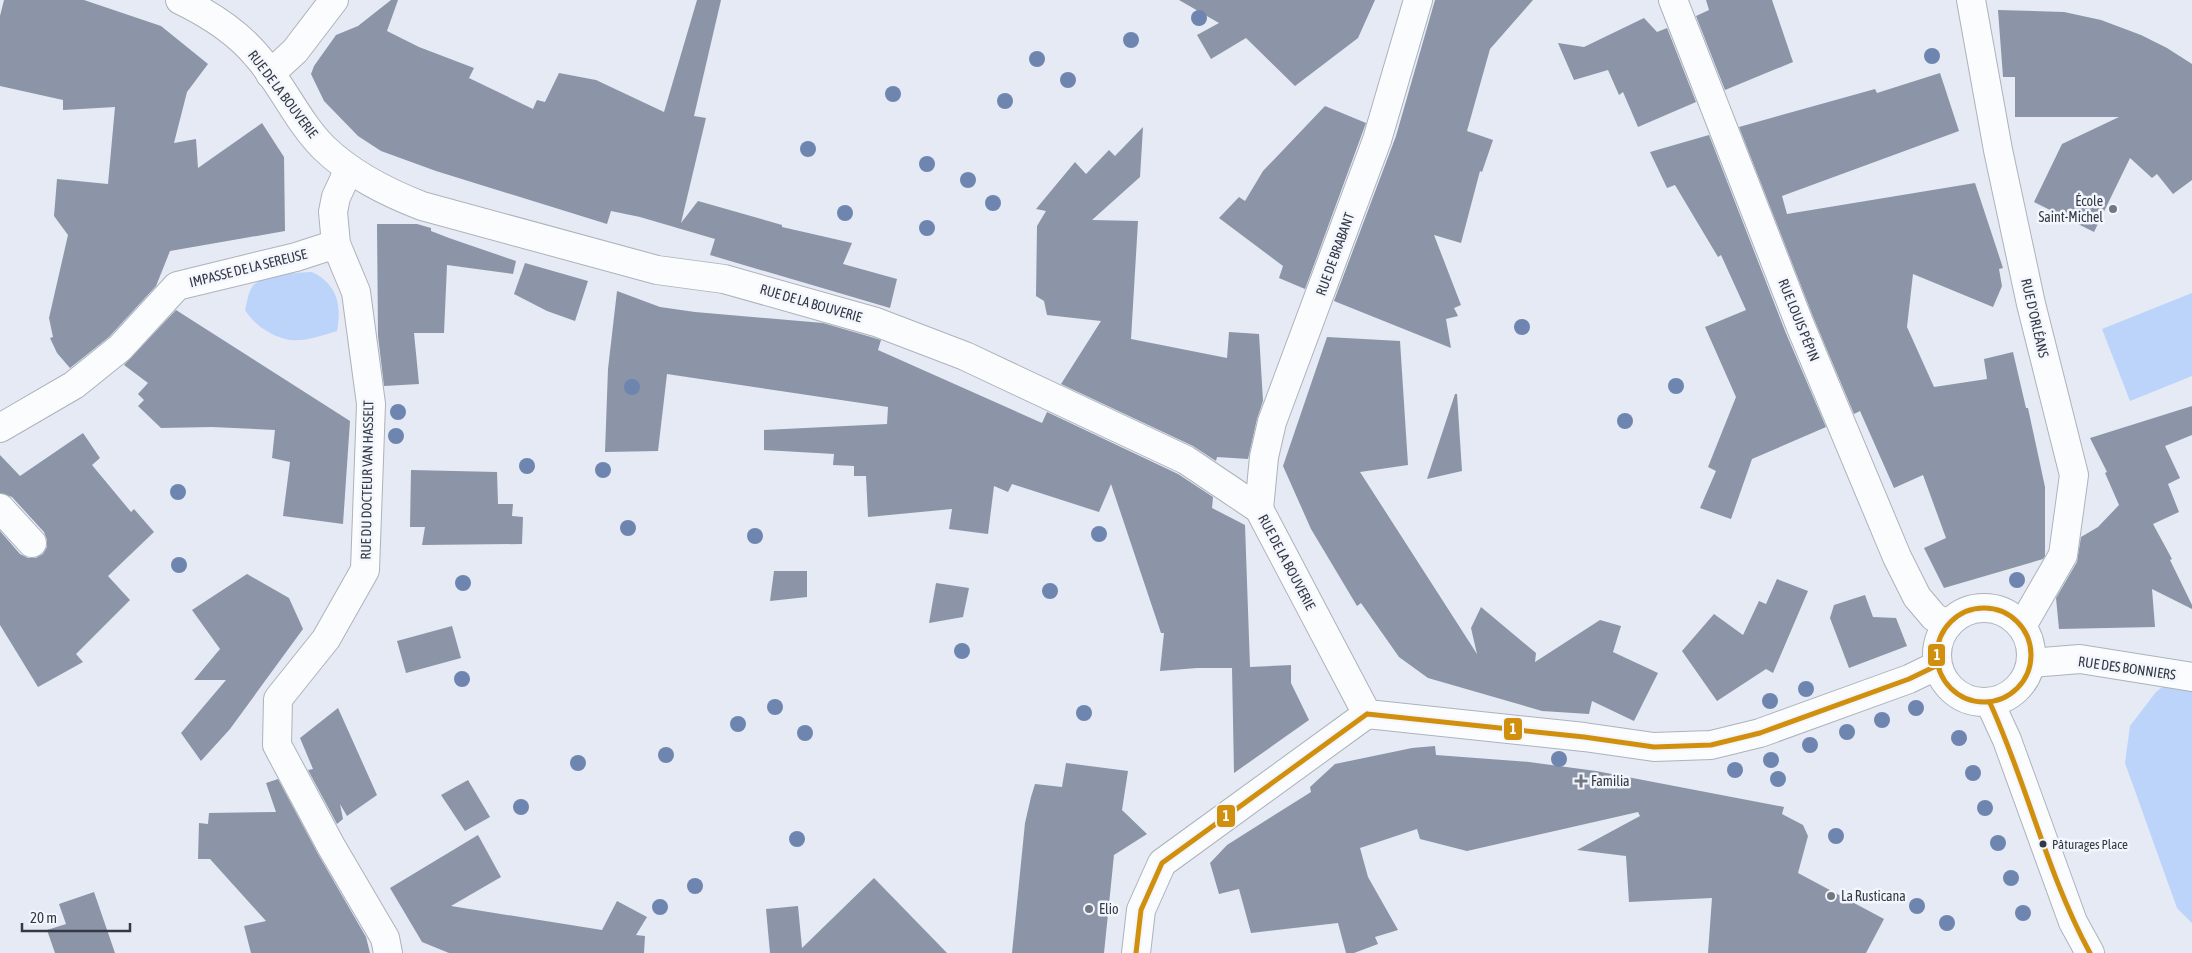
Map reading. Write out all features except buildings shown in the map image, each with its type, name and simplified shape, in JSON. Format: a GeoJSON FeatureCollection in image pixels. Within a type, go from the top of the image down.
{"type":"FeatureCollection","features":[{"type":"Feature","properties":{"kind":"street","name":"RUE DE LA BOUVERIE"},"geometry":{"type":"LineString","coordinates":[[180,0],[201,11],[243,42],[257,56],[313,135],[349,169],[389,193],[422,206],[657,270],[724,279],[828,307],[901,331],[972,360],[1186,460],[1259,509],[1367,714]]}},
{"type":"Feature","properties":{"kind":"street"},"geometry":{"type":"LineString","coordinates":[[270,74],[294,51],[334,0]]}},
{"type":"Feature","properties":{"kind":"street","name":"RUE DE BRABANT"},"geometry":{"type":"LineString","coordinates":[[1259,509],[1264,457],[1272,422],[1377,140],[1418,0]]}},
{"type":"Feature","properties":{"kind":"street","name":"RUE D'ORLÉANS"},"geometry":{"type":"LineString","coordinates":[[1971,0],[1998,150],[2031,304],[2074,475],[2063,555],[2022,626]]}},
{"type":"Feature","properties":{"kind":"street","name":"RUE LOUIS PÉPIN"},"geometry":{"type":"LineString","coordinates":[[1672,4],[1800,325],[1897,557],[1917,597],[1934,617],[1948,625]]}},
{"type":"Feature","properties":{"kind":"street","name":"RUE DU DOCTEUR VAN HASSELT"},"geometry":{"type":"LineString","coordinates":[[349,169],[336,197],[333,212],[336,244],[356,292],[371,404],[365,570],[326,639],[278,699],[277,746],[331,846],[385,938],[388,953]]}},
{"type":"Feature","properties":{"kind":"street","name":"IMPASSE DE LA SEREUSE"},"geometry":{"type":"LineString","coordinates":[[0,428],[74,386],[120,348],[177,286],[296,257],[336,244]]}},
{"type":"Feature","properties":{"kind":"street"},"geometry":{"type":"LineString","coordinates":[[0,508],[32,543]]}},
{"type":"Feature","properties":{"kind":"street"},"geometry":{"type":"LineString","coordinates":[[1975,608],[1992,608],[2009,615],[2022,626],[2030,644],[2031,663],[2026,678],[2017,690],[2004,698],[1990,703],[1972,701],[1956,694],[1944,681],[1938,665],[1937,651],[1940,637],[1958,615],[1975,608]]}},
{"type":"Feature","properties":{"kind":"street","name":"RUE DES BONNIERS"},"geometry":{"type":"LineString","coordinates":[[2031,663],[2080,659],[2192,677]]}},
{"type":"Feature","properties":{"kind":"street"},"geometry":{"type":"LineString","coordinates":[[1136,953],[1141,910],[1162,863],[1367,714],[1660,747],[1724,743],[1780,726],[1909,679],[1938,665]]}},
{"type":"Feature","properties":{"kind":"street"},"geometry":{"type":"LineString","coordinates":[[1990,703],[2007,740],[2073,922],[2090,953]]}},
{"type":"Feature","properties":{"kind":"shaded area"},"geometry":{"type":"Polygon","coordinates":[[[312,272],[327,283],[336,296],[339,312],[337,331],[308,339],[290,340],[264,330],[253,321],[245,310],[252,287],[263,279],[280,275],[312,272]]]}},
{"type":"Feature","properties":{"kind":"shaded area"},"geometry":{"type":"Polygon","coordinates":[[[2192,293],[2192,376],[2130,401],[2102,329],[2192,293]]]}},
{"type":"Feature","properties":{"kind":"shaded area"},"geometry":{"type":"Polygon","coordinates":[[[2166,684],[2192,687],[2192,923],[2177,908],[2125,763],[2130,726],[2156,692],[2166,684]]]}},
{"type":"Feature","properties":{"kind":"transit line","name":"1"},"geometry":{"type":"LineString","coordinates":[[1984,608],[2002,611],[2017,622],[2028,637],[2031,655],[2028,673],[2017,688],[2002,699],[1984,702],[1966,699],[1951,688],[1940,673],[1937,655],[1940,637],[1951,622],[1966,611],[1984,608]]}},
{"type":"Feature","properties":{"kind":"transit line","name":"1"},"geometry":{"type":"LineString","coordinates":[[1367,714],[1584,737],[1654,747],[1711,745],[1760,733],[1909,679],[1938,665]]}},
{"type":"Feature","properties":{"kind":"transit line","name":"1"},"geometry":{"type":"LineString","coordinates":[[1990,703],[2015,765],[2061,892],[2090,953]]}},
{"type":"Feature","properties":{"kind":"transit line","name":"1"},"geometry":{"type":"LineString","coordinates":[[1136,953],[1141,910],[1162,863],[1367,714]]}},
{"type":"Feature","properties":{"kind":"place","name":"École Saint-Michel"},"geometry":{"type":"Point","coordinates":[2113,209]}},
{"type":"Feature","properties":{"kind":"place","name":"Familia"},"geometry":{"type":"Point","coordinates":[1581,781]}},
{"type":"Feature","properties":{"kind":"place","name":"Pâturages Place"},"geometry":{"type":"Point","coordinates":[2043,844]}},
{"type":"Feature","properties":{"kind":"place","name":"La Rusticana"},"geometry":{"type":"Point","coordinates":[1831,896]}},
{"type":"Feature","properties":{"kind":"place","name":"Elio"},"geometry":{"type":"Point","coordinates":[1089,909]}}]}
